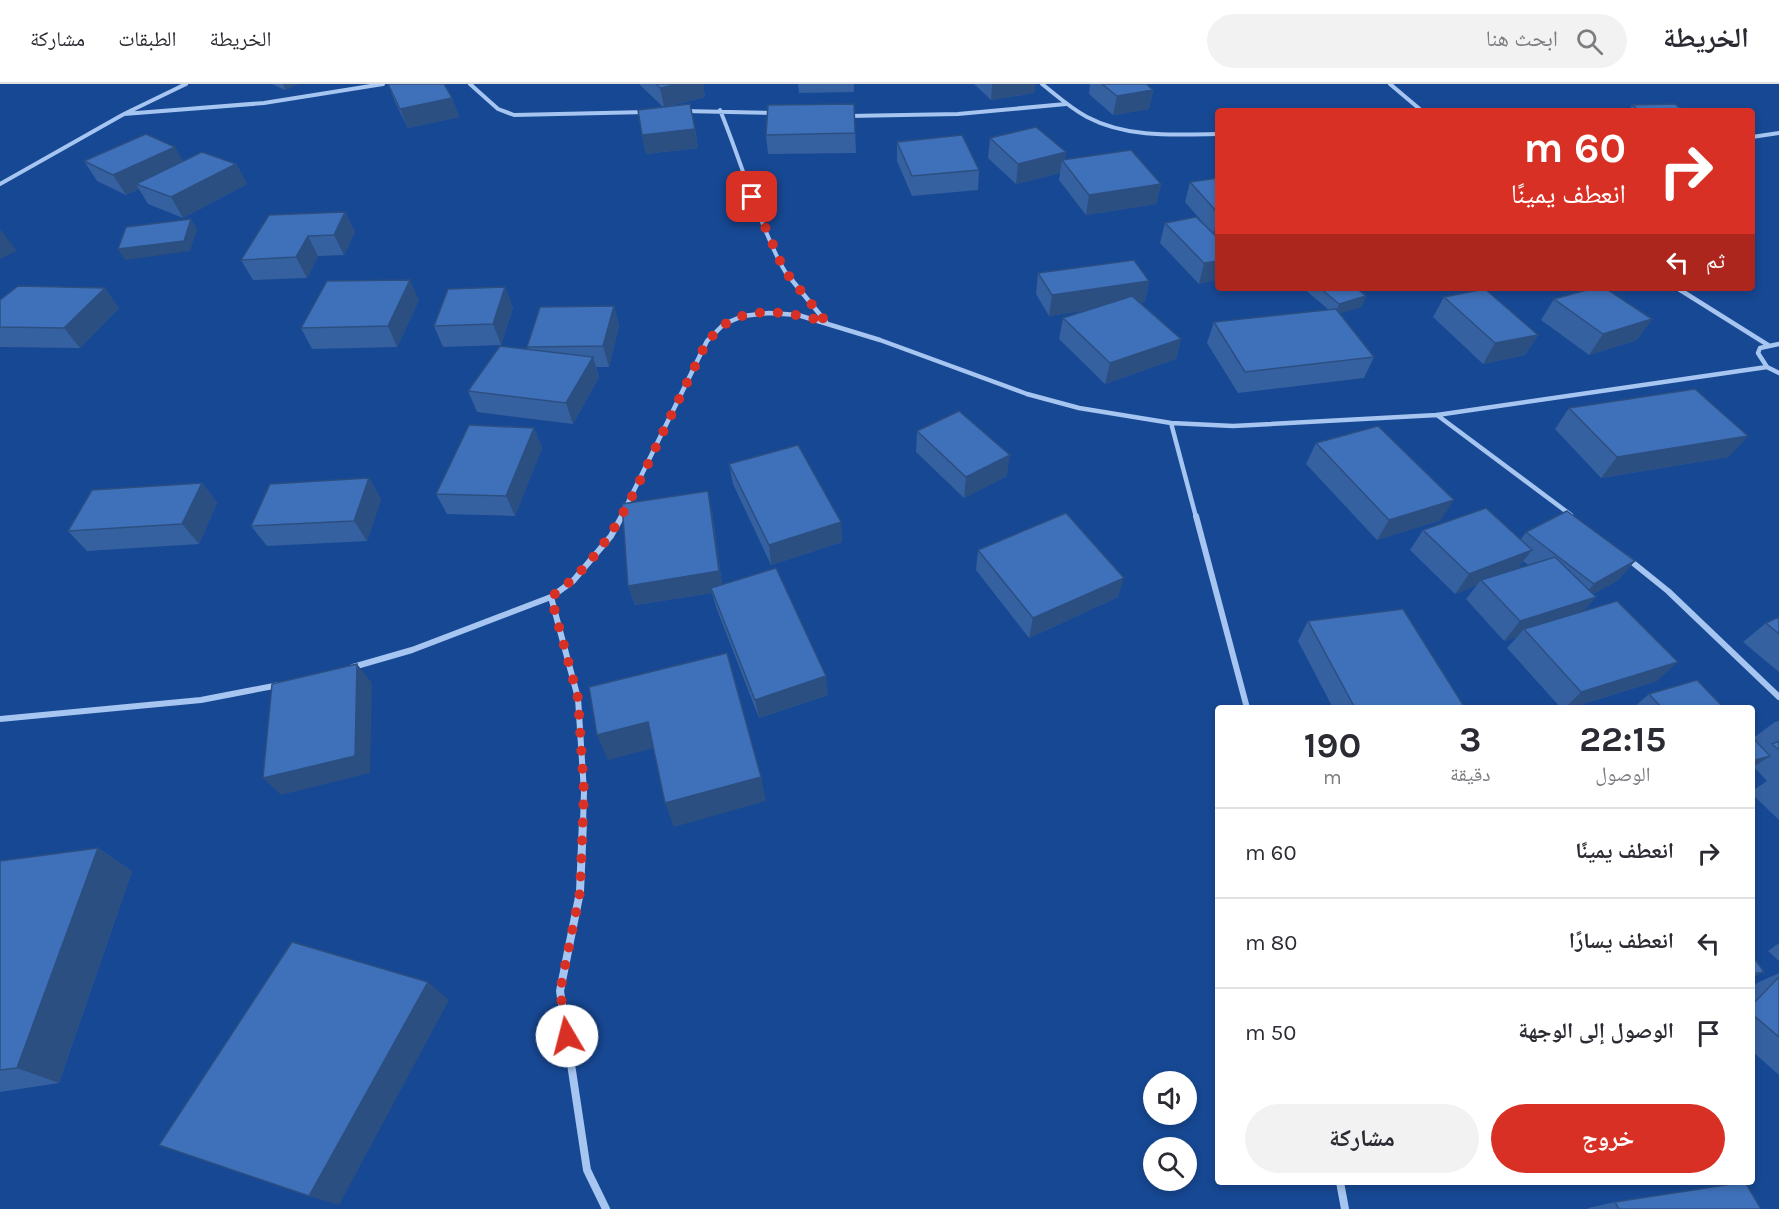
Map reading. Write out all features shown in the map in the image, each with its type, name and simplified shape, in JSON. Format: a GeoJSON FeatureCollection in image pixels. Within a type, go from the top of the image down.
{"type":"FeatureCollection","features":[{"type":"Feature","properties":{"kind":"street"},"geometry":{"type":"LineString","coordinates":[[0,184],[124,114],[186,84]]}},
{"type":"Feature","properties":{"kind":"street"},"geometry":{"type":"LineString","coordinates":[[124,114],[264,103],[383,84]]}},
{"type":"Feature","properties":{"kind":"street"},"geometry":{"type":"LineString","coordinates":[[470,84],[498,109],[514,115],[656,112]]}},
{"type":"Feature","properties":{"kind":"street"},"geometry":{"type":"LineString","coordinates":[[1042,84],[1066,104],[1087,117],[1127,131],[1151,135],[1215,134]]}},
{"type":"Feature","properties":{"kind":"street"},"geometry":{"type":"LineString","coordinates":[[1390,84],[1418,108]]}},
{"type":"Feature","properties":{"kind":"street"},"geometry":{"type":"LineString","coordinates":[[842,116],[943,116],[1066,104]]}},
{"type":"Feature","properties":{"kind":"street"},"geometry":{"type":"LineString","coordinates":[[677,111],[720,110],[779,113]]}},
{"type":"Feature","properties":{"kind":"street"},"geometry":{"type":"LineString","coordinates":[[720,110],[737,151],[752,197],[778,258],[784,270],[826,322]]}},
{"type":"Feature","properties":{"kind":"street"},"geometry":{"type":"LineString","coordinates":[[1755,136],[1779,134]]}},
{"type":"Feature","properties":{"kind":"street"},"geometry":{"type":"LineString","coordinates":[[1682,291],[1768,345]]}},
{"type":"Feature","properties":{"kind":"street"},"geometry":{"type":"LineString","coordinates":[[348,669],[412,650],[551,597],[573,581],[611,536],[707,341],[734,319],[752,314],[798,315],[826,322],[1027,394],[1124,417],[1171,423],[1233,426],[1437,415],[1767,367]]}},
{"type":"Feature","properties":{"kind":"street"},"geometry":{"type":"LineString","coordinates":[[1779,344],[1760,348],[1758,353],[1767,367],[1779,374]]}},
{"type":"Feature","properties":{"kind":"street"},"geometry":{"type":"LineString","coordinates":[[1437,415],[1574,518]]}},
{"type":"Feature","properties":{"kind":"street"},"geometry":{"type":"LineString","coordinates":[[1171,423],[1246,705]]}},
{"type":"Feature","properties":{"kind":"street"},"geometry":{"type":"LineString","coordinates":[[1618,551],[1668,591],[1779,697]]}},
{"type":"Feature","properties":{"kind":"street"},"geometry":{"type":"LineString","coordinates":[[551,597],[578,698],[584,792],[580,892],[560,991],[586,1170],[606,1209]]}},
{"type":"Feature","properties":{"kind":"street"},"geometry":{"type":"LineString","coordinates":[[0,719],[201,699],[289,683]]}},
{"type":"Feature","properties":{"kind":"street"},"geometry":{"type":"LineString","coordinates":[[1340,1185],[1344,1209]]}},
{"type":"Feature","properties":{"kind":"building"},"geometry":{"type":"Polygon","coordinates":[[[388,84],[444,84],[452,98],[400,109],[388,84]]]}},
{"type":"Feature","properties":{"kind":"building"},"geometry":{"type":"Polygon","coordinates":[[[656,84],[678,84],[660,88],[656,84]]]}},
{"type":"Feature","properties":{"kind":"building"},"geometry":{"type":"Polygon","coordinates":[[[1102,84],[1146,84],[1153,90],[1117,96],[1102,84]]]}},
{"type":"Feature","properties":{"kind":"building"},"geometry":{"type":"Polygon","coordinates":[[[690,104],[695,129],[642,135],[638,110],[690,104]]]}},
{"type":"Feature","properties":{"kind":"building"},"geometry":{"type":"Polygon","coordinates":[[[854,104],[855,133],[766,135],[768,105],[854,104]]]}},
{"type":"Feature","properties":{"kind":"building"},"geometry":{"type":"Polygon","coordinates":[[[1675,104],[1680,108],[1636,108],[1632,105],[1675,104]]]}},
{"type":"Feature","properties":{"kind":"building"},"geometry":{"type":"Polygon","coordinates":[[[1036,127],[1066,152],[1018,164],[990,138],[1036,127]]]}},
{"type":"Feature","properties":{"kind":"building"},"geometry":{"type":"Polygon","coordinates":[[[146,134],[175,147],[113,175],[84,161],[146,134]]]}},
{"type":"Feature","properties":{"kind":"building"},"geometry":{"type":"Polygon","coordinates":[[[962,135],[979,170],[912,176],[897,142],[962,135]]]}},
{"type":"Feature","properties":{"kind":"building"},"geometry":{"type":"Polygon","coordinates":[[[1131,150],[1161,184],[1089,195],[1062,160],[1131,150]]]}},
{"type":"Feature","properties":{"kind":"building"},"geometry":{"type":"Polygon","coordinates":[[[202,152],[236,164],[171,197],[136,184],[202,152]]]}},
{"type":"Feature","properties":{"kind":"building"},"geometry":{"type":"Polygon","coordinates":[[[1215,178],[1215,210],[1190,182],[1215,178]]]}},
{"type":"Feature","properties":{"kind":"building"},"geometry":{"type":"Polygon","coordinates":[[[345,212],[334,235],[308,236],[296,257],[241,260],[269,215],[345,212]]]}},
{"type":"Feature","properties":{"kind":"building"},"geometry":{"type":"Polygon","coordinates":[[[1196,217],[1215,235],[1215,261],[1204,263],[1165,223],[1196,217]]]}},
{"type":"Feature","properties":{"kind":"building"},"geometry":{"type":"Polygon","coordinates":[[[191,219],[184,241],[118,249],[126,227],[191,219]]]}},
{"type":"Feature","properties":{"kind":"building"},"geometry":{"type":"Polygon","coordinates":[[[1134,260],[1149,281],[1052,295],[1038,273],[1134,260]]]}},
{"type":"Feature","properties":{"kind":"building"},"geometry":{"type":"Polygon","coordinates":[[[410,280],[388,326],[301,328],[327,281],[410,280]]]}},
{"type":"Feature","properties":{"kind":"building"},"geometry":{"type":"Polygon","coordinates":[[[18,286],[105,288],[64,328],[0,327],[0,300],[18,286]]]}},
{"type":"Feature","properties":{"kind":"building"},"geometry":{"type":"Polygon","coordinates":[[[505,287],[493,324],[434,326],[448,289],[505,287]]]}},
{"type":"Feature","properties":{"kind":"building"},"geometry":{"type":"Polygon","coordinates":[[[1324,291],[1360,291],[1366,296],[1339,304],[1324,291]]]}},
{"type":"Feature","properties":{"kind":"building"},"geometry":{"type":"Polygon","coordinates":[[[1487,291],[1538,335],[1495,343],[1444,297],[1487,291]]]}},
{"type":"Feature","properties":{"kind":"building"},"geometry":{"type":"Polygon","coordinates":[[[1583,291],[1610,291],[1652,319],[1603,334],[1554,299],[1583,291]]]}},
{"type":"Feature","properties":{"kind":"building"},"geometry":{"type":"Polygon","coordinates":[[[1132,296],[1181,339],[1110,363],[1063,318],[1132,296]]]}},
{"type":"Feature","properties":{"kind":"building"},"geometry":{"type":"Polygon","coordinates":[[[614,306],[603,346],[527,347],[540,307],[614,306]]]}},
{"type":"Feature","properties":{"kind":"building"},"geometry":{"type":"Polygon","coordinates":[[[1336,309],[1374,357],[1245,372],[1214,322],[1336,309]]]}},
{"type":"Feature","properties":{"kind":"building"},"geometry":{"type":"Polygon","coordinates":[[[500,346],[593,357],[566,403],[468,391],[500,346]]]}},
{"type":"Feature","properties":{"kind":"building"},"geometry":{"type":"Polygon","coordinates":[[[1695,389],[1748,436],[1617,457],[1569,408],[1695,389]]]}},
{"type":"Feature","properties":{"kind":"building"},"geometry":{"type":"Polygon","coordinates":[[[959,411],[1010,455],[966,477],[917,431],[959,411]]]}},
{"type":"Feature","properties":{"kind":"building"},"geometry":{"type":"Polygon","coordinates":[[[469,425],[534,428],[506,496],[436,494],[469,425]]]}},
{"type":"Feature","properties":{"kind":"building"},"geometry":{"type":"Polygon","coordinates":[[[1378,426],[1454,500],[1389,520],[1316,443],[1378,426]]]}},
{"type":"Feature","properties":{"kind":"building"},"geometry":{"type":"Polygon","coordinates":[[[798,445],[841,522],[769,545],[729,464],[798,445]]]}},
{"type":"Feature","properties":{"kind":"building"},"geometry":{"type":"Polygon","coordinates":[[[369,478],[354,521],[251,526],[270,484],[369,478]]]}},
{"type":"Feature","properties":{"kind":"building"},"geometry":{"type":"Polygon","coordinates":[[[202,483],[182,524],[68,531],[92,490],[202,483]]]}},
{"type":"Feature","properties":{"kind":"building"},"geometry":{"type":"Polygon","coordinates":[[[708,491],[719,571],[628,586],[622,504],[708,491]]]}},
{"type":"Feature","properties":{"kind":"building"},"geometry":{"type":"Polygon","coordinates":[[[1486,508],[1532,550],[1469,574],[1423,530],[1486,508]]]}},
{"type":"Feature","properties":{"kind":"building"},"geometry":{"type":"Polygon","coordinates":[[[1567,511],[1635,561],[1594,584],[1526,532],[1567,511]]]}},
{"type":"Feature","properties":{"kind":"building"},"geometry":{"type":"Polygon","coordinates":[[[1066,513],[1124,578],[1033,618],[978,550],[1066,513]]]}},
{"type":"Feature","properties":{"kind":"building"},"geometry":{"type":"Polygon","coordinates":[[[1555,557],[1596,597],[1520,621],[1481,580],[1555,557]]]}},
{"type":"Feature","properties":{"kind":"building"},"geometry":{"type":"Polygon","coordinates":[[[776,568],[826,676],[755,700],[711,588],[776,568]]]}},
{"type":"Feature","properties":{"kind":"building"},"geometry":{"type":"Polygon","coordinates":[[[1617,601],[1678,662],[1581,692],[1524,629],[1617,601]]]}},
{"type":"Feature","properties":{"kind":"building"},"geometry":{"type":"Polygon","coordinates":[[[1403,609],[1463,705],[1353,705],[1308,621],[1403,609]]]}},
{"type":"Feature","properties":{"kind":"building"},"geometry":{"type":"Polygon","coordinates":[[[1779,617],[1779,634],[1766,623],[1779,617]]]}},
{"type":"Feature","properties":{"kind":"building"},"geometry":{"type":"Polygon","coordinates":[[[727,653],[761,777],[665,803],[648,722],[597,735],[589,687],[727,653]]]}},
{"type":"Feature","properties":{"kind":"building"},"geometry":{"type":"Polygon","coordinates":[[[357,664],[355,756],[263,778],[272,684],[357,664]]]}},
{"type":"Feature","properties":{"kind":"building"},"geometry":{"type":"Polygon","coordinates":[[[1697,680],[1721,705],[1659,705],[1649,694],[1697,680]]]}},
{"type":"Feature","properties":{"kind":"building"},"geometry":{"type":"Polygon","coordinates":[[[1755,740],[1770,756],[1755,760],[1755,740]]]}},
{"type":"Feature","properties":{"kind":"building"},"geometry":{"type":"Polygon","coordinates":[[[1779,741],[1779,750],[1772,744],[1779,741]]]}},
{"type":"Feature","properties":{"kind":"building"},"geometry":{"type":"Polygon","coordinates":[[[98,848],[17,1068],[0,1070],[0,861],[98,848]]]}},
{"type":"Feature","properties":{"kind":"building"},"geometry":{"type":"Polygon","coordinates":[[[292,942],[428,982],[309,1196],[159,1145],[292,942]]]}},
{"type":"Feature","properties":{"kind":"building"},"geometry":{"type":"Polygon","coordinates":[[[1755,959],[1764,972],[1755,974],[1755,959]]]}},
{"type":"Feature","properties":{"kind":"building"},"geometry":{"type":"Polygon","coordinates":[[[1779,977],[1779,1037],[1755,1017],[1755,1002],[1779,977]]]}},
{"type":"Feature","properties":{"kind":"building"},"geometry":{"type":"Polygon","coordinates":[[[1726,1185],[1747,1185],[1761,1209],[1619,1209],[1615,1202],[1726,1185]]]}},
{"type":"Feature","properties":{"kind":"route"},"geometry":{"type":"LineString","coordinates":[[567,1036],[560,991],[580,892],[584,792],[578,698],[551,597],[573,581],[611,536],[707,341],[724,324],[752,314],[798,315],[826,322],[784,270],[752,197]]}}]}
